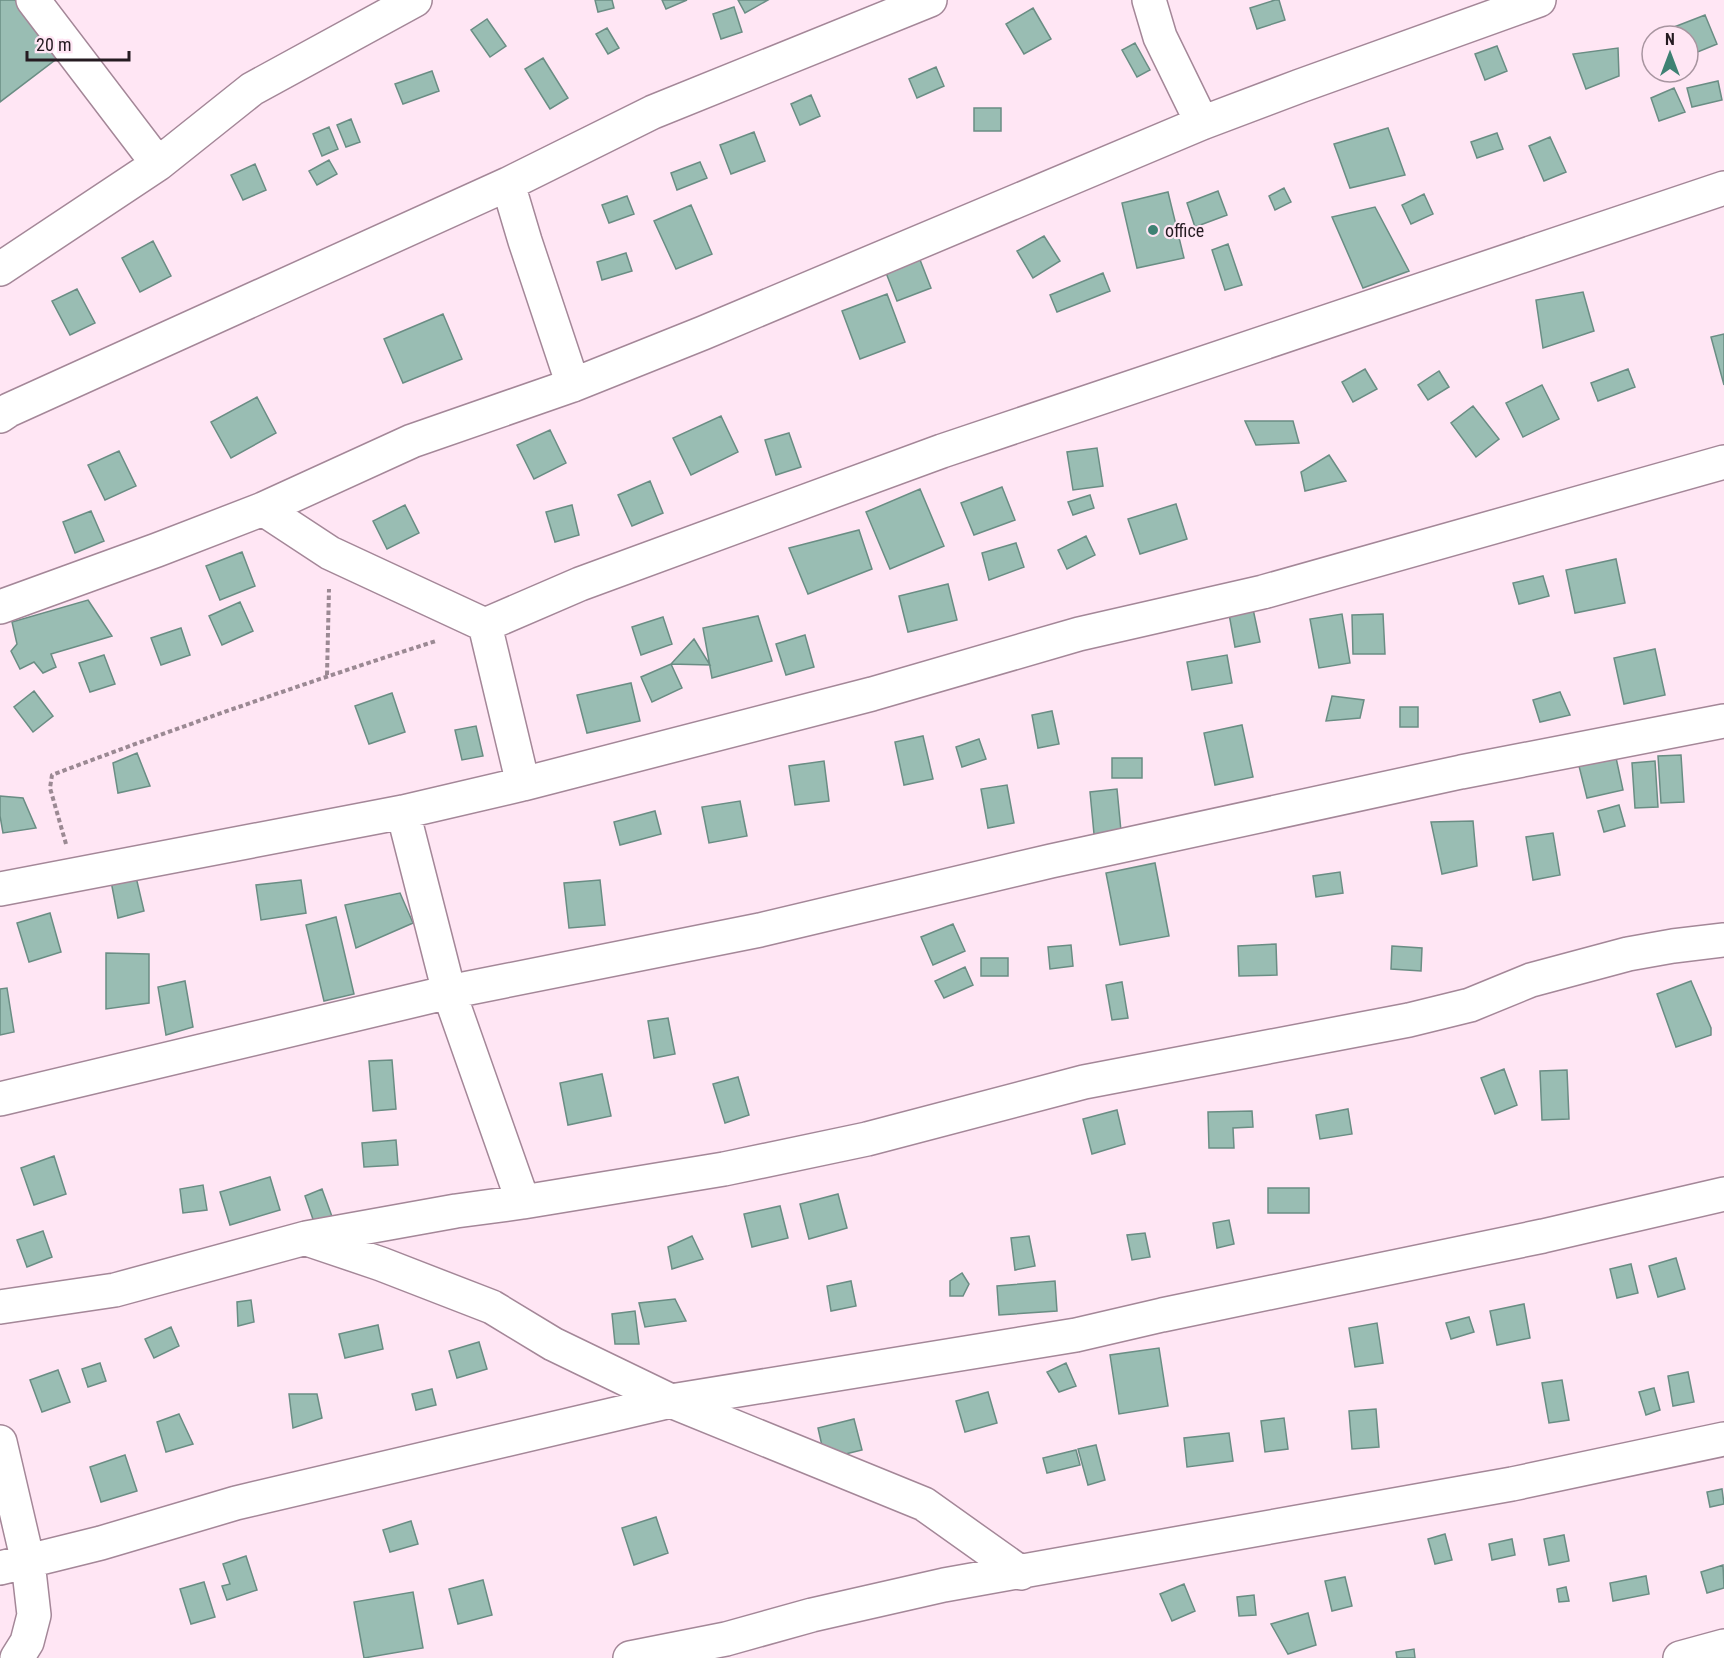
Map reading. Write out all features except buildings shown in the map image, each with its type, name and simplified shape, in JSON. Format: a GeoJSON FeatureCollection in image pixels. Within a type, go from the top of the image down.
{"type":"FeatureCollection","features":[{"type":"Feature","properties":{"kind":"street"},"geometry":{"type":"LineString","coordinates":[[33,0],[158,164]]}},
{"type":"Feature","properties":{"kind":"street"},"geometry":{"type":"LineString","coordinates":[[0,269],[158,164],[252,89],[415,0]]}},
{"type":"Feature","properties":{"kind":"street"},"geometry":{"type":"LineString","coordinates":[[0,416],[508,183],[653,112],[930,0]]}},
{"type":"Feature","properties":{"kind":"street"},"geometry":{"type":"LineString","coordinates":[[1149,0],[1160,37],[1202,123]]}},
{"type":"Feature","properties":{"kind":"street"},"geometry":{"type":"LineString","coordinates":[[0,607],[263,509],[412,441],[573,385],[703,333],[1202,123],[1539,0]]}},
{"type":"Feature","properties":{"kind":"street"},"geometry":{"type":"LineString","coordinates":[[508,183],[573,385]]}},
{"type":"Feature","properties":{"kind":"street"},"geometry":{"type":"LineString","coordinates":[[263,509],[330,553],[485,625],[580,584],[942,451],[1724,188]]}},
{"type":"Feature","properties":{"kind":"street"},"geometry":{"type":"LineString","coordinates":[[0,890],[403,812],[523,784],[872,694],[1079,634],[1263,592],[1724,462]]}},
{"type":"Feature","properties":{"kind":"street"},"geometry":{"type":"LineString","coordinates":[[485,625],[523,784]]}},
{"type":"Feature","properties":{"kind":"street"},"geometry":{"type":"LineString","coordinates":[[0,1098],[449,992],[760,930],[1051,861],[1449,774],[1724,721]]}},
{"type":"Feature","properties":{"kind":"street"},"geometry":{"type":"LineString","coordinates":[[403,812],[449,992],[523,1202]]}},
{"type":"Feature","properties":{"kind":"street"},"geometry":{"type":"LineString","coordinates":[[0,1307],[116,1290],[306,1238],[456,1211],[724,1169],[856,1141],[1084,1082],[1409,1020],[1470,1005],[1532,980],[1628,954],[1724,940]]}},
{"type":"Feature","properties":{"kind":"street"},"geometry":{"type":"LineString","coordinates":[[14,1565],[101,1543],[236,1503],[671,1401],[1076,1335],[1543,1236],[1724,1194]]}},
{"type":"Feature","properties":{"kind":"street"},"geometry":{"type":"LineString","coordinates":[[306,1238],[492,1307],[554,1344],[671,1401],[924,1504],[1021,1573]]}},
{"type":"Feature","properties":{"kind":"street"},"geometry":{"type":"LineString","coordinates":[[630,1658],[726,1639],[812,1615],[944,1585],[1512,1484],[1724,1439]]}},
{"type":"Feature","properties":{"kind":"street"},"geometry":{"type":"LineString","coordinates":[[0,1442],[14,1565],[34,1615],[27,1642],[17,1658]]}},
{"type":"Feature","properties":{"kind":"street"},"geometry":{"type":"LineString","coordinates":[[1680,1658],[1724,1647]]}},
{"type":"Feature","properties":{"kind":"path"},"geometry":{"type":"LineString","coordinates":[[327,675],[330,553]]}},
{"type":"Feature","properties":{"kind":"path"},"geometry":{"type":"LineString","coordinates":[[74,876],[50,788],[52,775],[327,675],[485,625]]}},
{"type":"Feature","properties":{"kind":"place","name":"office"},"geometry":{"type":"Point","coordinates":[1153,230]}}]}
